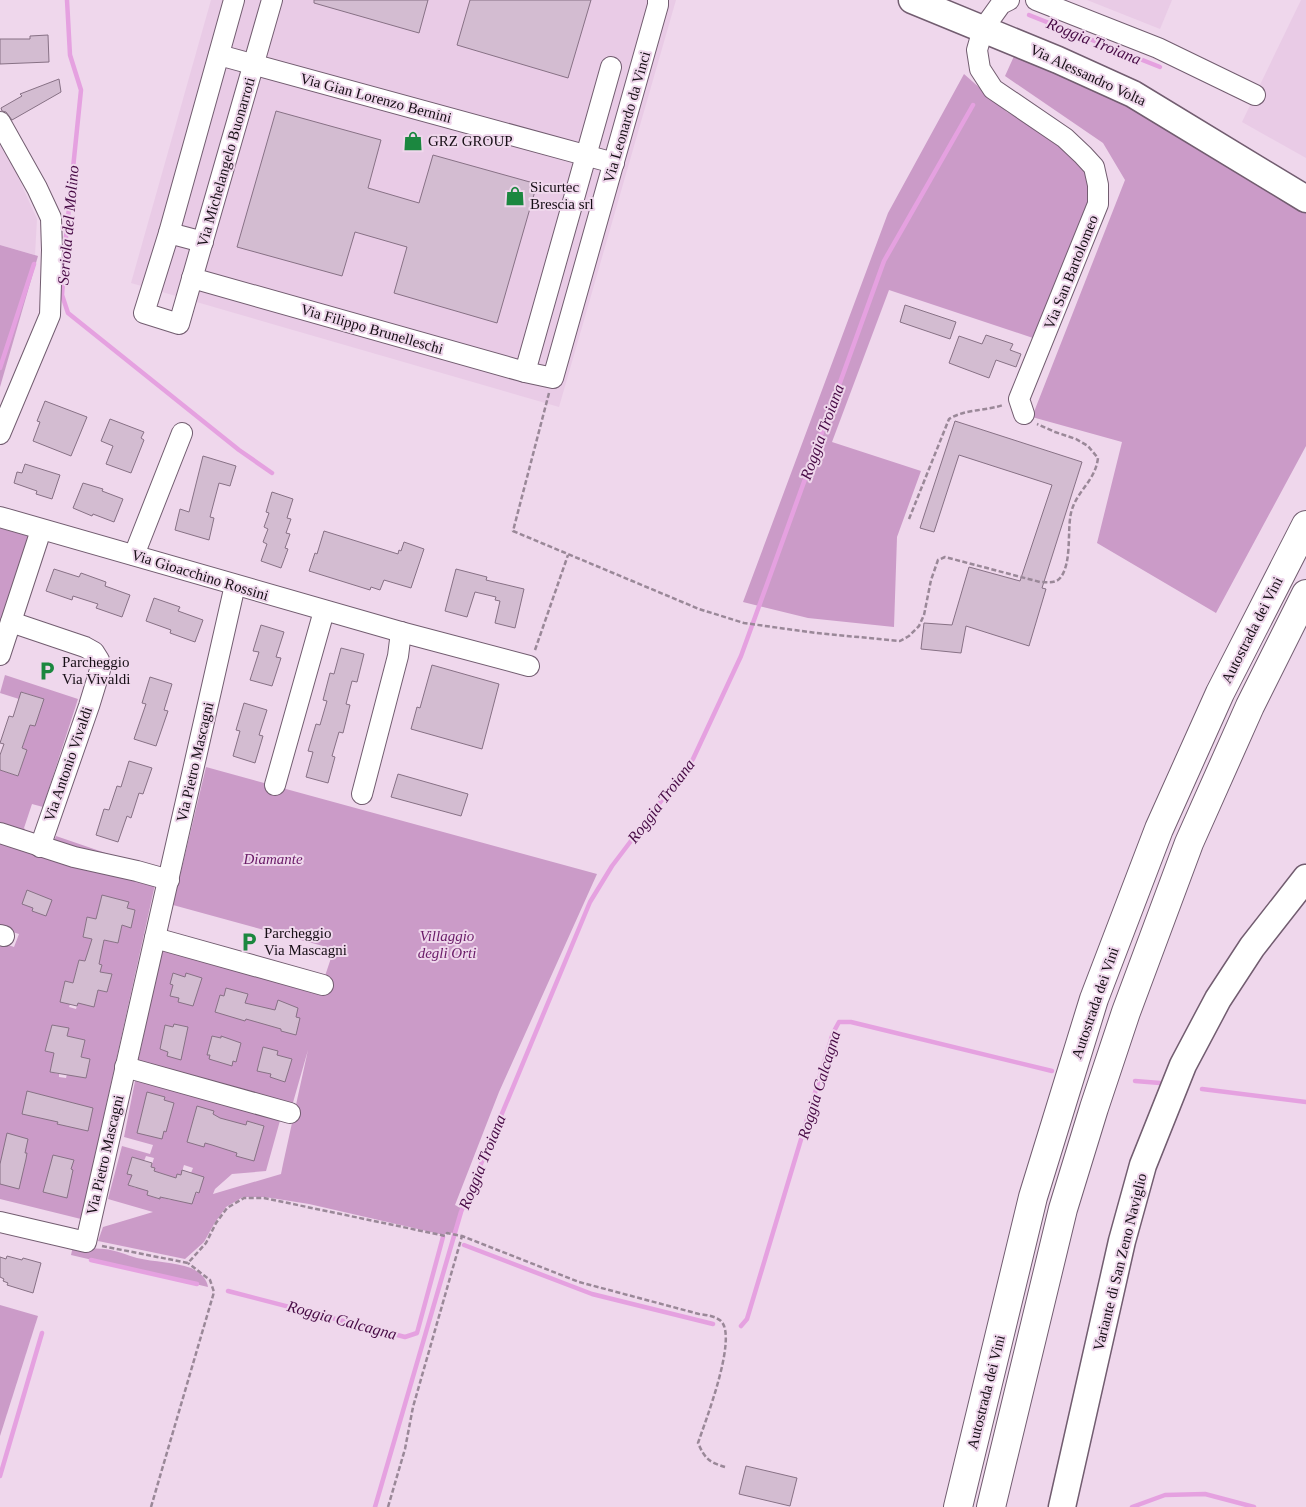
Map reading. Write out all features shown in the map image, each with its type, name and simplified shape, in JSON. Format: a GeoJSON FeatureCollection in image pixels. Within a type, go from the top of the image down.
{"type":"FeatureCollection","features":[{"type":"Feature","properties":{"kind":"highway","name":"Autostrada dei Vini"},"geometry":{"type":"LineString","coordinates":[[958,1507],[1033,1197],[1094,999],[1171,802],[1220,693],[1306,525]]}},
{"type":"Feature","properties":{"kind":"highway"},"geometry":{"type":"LineString","coordinates":[[991,1507],[1063,1209],[1126,1012],[1190,843],[1250,706],[1306,594]]}},
{"type":"Feature","properties":{"kind":"main road","name":"Via Alessandro Volta"},"geometry":{"type":"LineString","coordinates":[[912,0],[1133,94],[1306,199]]}},
{"type":"Feature","properties":{"kind":"main road","name":"Variante di San Zeno Naviglio"},"geometry":{"type":"LineString","coordinates":[[1062,1507],[1122,1241],[1144,1165],[1183,1065],[1218,999],[1252,947],[1306,878]]}},
{"type":"Feature","properties":{"kind":"street"},"geometry":{"type":"LineString","coordinates":[[203,242],[169,233],[234,0]]}},
{"type":"Feature","properties":{"kind":"street","name":"Via Michelangelo Buonarroti"},"geometry":{"type":"LineString","coordinates":[[169,233],[144,313],[179,324],[272,0]]}},
{"type":"Feature","properties":{"kind":"street","name":"Via Leonardo da Vinci"},"geometry":{"type":"LineString","coordinates":[[553,378],[658,0]]}},
{"type":"Feature","properties":{"kind":"street"},"geometry":{"type":"LineString","coordinates":[[983,29],[1001,4],[1009,0]]}},
{"type":"Feature","properties":{"kind":"street"},"geometry":{"type":"LineString","coordinates":[[1036,0],[1158,48],[1255,95]]}},
{"type":"Feature","properties":{"kind":"street","name":"Via San Bartolomeo"},"geometry":{"type":"LineString","coordinates":[[983,29],[977,50],[980,69],[993,89],[1065,138],[1094,167],[1098,185],[1098,204],[1022,407]]}},
{"type":"Feature","properties":{"kind":"street","name":"Via Gian Lorenzo Bernini"},"geometry":{"type":"LineString","coordinates":[[219,55],[614,163]]}},
{"type":"Feature","properties":{"kind":"street","name":"Via Leonardo da Vinci"},"geometry":{"type":"LineString","coordinates":[[525,372],[611,67]]}},
{"type":"Feature","properties":{"kind":"street"},"geometry":{"type":"LineString","coordinates":[[0,122],[37,188],[50,218],[52,250],[50,315],[0,434]]}},
{"type":"Feature","properties":{"kind":"street","name":"Via Filippo Brunelleschi"},"geometry":{"type":"LineString","coordinates":[[192,278],[525,372],[553,378]]}},
{"type":"Feature","properties":{"kind":"street"},"geometry":{"type":"LineString","coordinates":[[134,554],[182,433]]}},
{"type":"Feature","properties":{"kind":"street","name":"Via Gioacchino Rossini"},"geometry":{"type":"LineString","coordinates":[[0,517],[41,530],[134,554],[235,586],[529,666]]}},
{"type":"Feature","properties":{"kind":"street"},"geometry":{"type":"LineString","coordinates":[[0,655],[41,530]]}},
{"type":"Feature","properties":{"kind":"street","name":"Via Pietro Mascagni"},"geometry":{"type":"LineString","coordinates":[[86,1242],[235,586]]}},
{"type":"Feature","properties":{"kind":"street"},"geometry":{"type":"LineString","coordinates":[[275,785],[324,611]]}},
{"type":"Feature","properties":{"kind":"street","name":"Via Antonio Vivaldi"},"geometry":{"type":"LineString","coordinates":[[11,622],[55,643],[94,652],[99,660],[100,670],[89,706],[40,847]]}},
{"type":"Feature","properties":{"kind":"street"},"geometry":{"type":"LineString","coordinates":[[362,794],[398,656],[401,632]]}},
{"type":"Feature","properties":{"kind":"street"},"geometry":{"type":"LineString","coordinates":[[0,833],[74,857],[138,871],[168,880]]}},
{"type":"Feature","properties":{"kind":"street"},"geometry":{"type":"LineString","coordinates":[[155,938],[323,986]]}},
{"type":"Feature","properties":{"kind":"street"},"geometry":{"type":"LineString","coordinates":[[125,1067],[290,1113]]}},
{"type":"Feature","properties":{"kind":"street"},"geometry":{"type":"LineString","coordinates":[[0,1222],[86,1242]]}},
{"type":"Feature","properties":{"kind":"path"},"geometry":{"type":"LineString","coordinates":[[553,378],[513,531],[699,609],[758,625],[900,641],[909,636],[919,626],[924,615],[931,580],[938,560],[945,557],[1040,582],[1054,583],[1059,580],[1063,573],[1067,556],[1072,510],[1092,478],[1098,458],[1088,446],[1076,439],[1032,422],[1022,407],[956,414],[949,419],[909,519]]}},
{"type":"Feature","properties":{"kind":"path"},"geometry":{"type":"LineString","coordinates":[[529,666],[568,555]]}},
{"type":"Feature","properties":{"kind":"path"},"geometry":{"type":"LineString","coordinates":[[188,1263],[206,1243],[216,1223],[227,1208],[244,1198],[264,1198],[445,1236],[447,1233],[462,1236],[580,1282],[712,1316],[722,1322],[726,1331],[726,1349],[698,1444],[704,1456],[713,1463],[725,1467]]}},
{"type":"Feature","properties":{"kind":"path"},"geometry":{"type":"LineString","coordinates":[[388,1507],[405,1449],[413,1407],[462,1236]]}},
{"type":"Feature","properties":{"kind":"path"},"geometry":{"type":"LineString","coordinates":[[86,1242],[188,1263],[210,1280],[214,1292],[151,1507]]}},
{"type":"Feature","properties":{"kind":"shaded area"},"geometry":{"type":"Polygon","coordinates":[[[211,0],[676,0],[559,407],[131,283],[211,0]]]}},
{"type":"Feature","properties":{"kind":"shaded area"},"geometry":{"type":"Polygon","coordinates":[[[1087,0],[1172,0],[1160,29],[1087,0]]]}},
{"type":"Feature","properties":{"kind":"shaded area"},"geometry":{"type":"Polygon","coordinates":[[[1301,0],[1306,0],[1306,158],[1242,122],[1301,0]]]}},
{"type":"Feature","properties":{"kind":"shaded area"},"geometry":{"type":"Polygon","coordinates":[[[0,137],[37,219],[35,255],[0,245],[0,137]]]}},
{"type":"Feature","properties":{"kind":"green space"},"geometry":{"type":"Polygon","coordinates":[[[1015,54],[1129,106],[1306,212],[1306,446],[1216,613],[1097,543],[1122,442],[1032,417],[1125,180],[1103,143],[1005,76],[1015,54]]]}},
{"type":"Feature","properties":{"kind":"green space"},"geometry":{"type":"Polygon","coordinates":[[[964,74],[1007,112],[1059,142],[1084,167],[1088,179],[1089,202],[1033,338],[889,290],[832,442],[921,471],[897,537],[894,627],[808,618],[743,602],[888,213],[964,74]]]}},
{"type":"Feature","properties":{"kind":"green space"},"geometry":{"type":"Polygon","coordinates":[[[0,245],[38,256],[0,387],[0,245]]]}},
{"type":"Feature","properties":{"kind":"green space"},"geometry":{"type":"Polygon","coordinates":[[[0,528],[28,536],[29,542],[0,628],[0,528]]]}},
{"type":"Feature","properties":{"kind":"green space"},"geometry":{"type":"Polygon","coordinates":[[[5,675],[78,699],[43,807],[32,804],[24,828],[26,831],[0,830],[0,770],[18,776],[27,750],[22,748],[30,725],[44,699],[22,692],[19,699],[0,693],[5,675]]]}},
{"type":"Feature","properties":{"kind":"green space"},"geometry":{"type":"Polygon","coordinates":[[[206,767],[597,874],[499,1092],[455,1205],[461,1208],[453,1233],[447,1232],[444,1235],[309,1204],[265,1197],[243,1197],[226,1207],[204,1242],[185,1259],[98,1241],[103,1227],[153,1212],[108,1199],[122,1146],[150,1154],[153,1145],[124,1137],[136,1076],[281,1117],[266,1171],[232,1174],[215,1189],[213,1194],[281,1174],[308,1050],[292,1106],[138,1062],[162,949],[325,976],[334,949],[173,905],[206,767]],[[146,1156],[144,1161],[132,1157],[127,1173],[132,1175],[128,1185],[136,1188],[138,1184],[149,1187],[147,1195],[159,1199],[160,1197],[171,1200],[173,1195],[199,1193],[191,1173],[193,1168],[184,1165],[181,1175],[177,1174],[176,1178],[154,1171],[155,1168],[151,1167],[154,1158],[146,1156]]]}},
{"type":"Feature","properties":{"kind":"green space"},"geometry":{"type":"Polygon","coordinates":[[[0,835],[49,852],[56,836],[158,871],[81,1219],[0,1199],[0,942],[14,947],[19,934],[0,928],[0,835]],[[102,896],[96,919],[87,917],[83,937],[92,939],[91,942],[103,944],[104,940],[118,943],[122,925],[131,927],[135,910],[127,908],[129,902],[102,896]],[[79,960],[73,983],[65,981],[60,1001],[70,1004],[69,1007],[76,1009],[78,1003],[98,990],[107,992],[112,974],[100,972],[102,965],[79,960]],[[52,1025],[45,1051],[54,1053],[50,1072],[59,1074],[59,1077],[66,1078],[67,1074],[86,1078],[90,1060],[81,1057],[85,1040],[67,1036],[68,1028],[52,1025]]]}},
{"type":"Feature","properties":{"kind":"green space"},"geometry":{"type":"Polygon","coordinates":[[[73,1246],[117,1251],[137,1258],[191,1268],[204,1278],[208,1287],[71,1255],[73,1246]]]}},
{"type":"Feature","properties":{"kind":"green space"},"geometry":{"type":"Polygon","coordinates":[[[0,1305],[38,1316],[0,1436],[0,1305]]]}},
{"type":"Feature","properties":{"kind":"building"},"geometry":{"type":"Polygon","coordinates":[[[314,0],[428,0],[419,33],[314,3],[314,0]]]}},
{"type":"Feature","properties":{"kind":"building"},"geometry":{"type":"Polygon","coordinates":[[[470,0],[591,0],[568,78],[457,45],[470,0]]]}},
{"type":"Feature","properties":{"kind":"building"},"geometry":{"type":"Polygon","coordinates":[[[48,35],[49,62],[0,64],[0,39],[30,39],[30,36],[48,35]]]}},
{"type":"Feature","properties":{"kind":"building"},"geometry":{"type":"Polygon","coordinates":[[[59,79],[61,92],[12,120],[6,112],[2,111],[1,108],[22,96],[20,94],[59,79]]]}},
{"type":"Feature","properties":{"kind":"building"},"geometry":{"type":"Polygon","coordinates":[[[276,111],[381,140],[368,188],[419,203],[433,155],[537,184],[497,323],[394,293],[407,247],[355,232],[342,276],[237,247],[276,111]]]}},
{"type":"Feature","properties":{"kind":"building"},"geometry":{"type":"Polygon","coordinates":[[[905,305],[956,322],[950,339],[900,322],[905,305]]]}},
{"type":"Feature","properties":{"kind":"building"},"geometry":{"type":"Polygon","coordinates":[[[986,335],[1013,344],[1010,350],[1021,354],[1016,367],[996,360],[989,378],[949,363],[959,336],[982,344],[986,335]]]}},
{"type":"Feature","properties":{"kind":"building"},"geometry":{"type":"Polygon","coordinates":[[[45,401],[87,417],[71,456],[33,441],[40,422],[37,421],[45,401]]]}},
{"type":"Feature","properties":{"kind":"building"},"geometry":{"type":"Polygon","coordinates":[[[110,419],[144,432],[141,438],[144,440],[131,473],[106,464],[113,446],[101,441],[110,419]]]}},
{"type":"Feature","properties":{"kind":"building"},"geometry":{"type":"Polygon","coordinates":[[[955,421],[1082,462],[1042,588],[1046,589],[1029,646],[966,626],[961,653],[921,649],[924,623],[952,625],[969,567],[1020,581],[1052,485],[959,455],[934,532],[920,528],[955,421]]]}},
{"type":"Feature","properties":{"kind":"building"},"geometry":{"type":"Polygon","coordinates":[[[203,456],[236,466],[230,486],[219,483],[210,517],[214,518],[209,540],[175,530],[180,509],[189,512],[203,456]]]}},
{"type":"Feature","properties":{"kind":"building"},"geometry":{"type":"Polygon","coordinates":[[[25,464],[60,475],[52,499],[36,494],[37,491],[14,483],[17,472],[22,473],[25,464]]]}},
{"type":"Feature","properties":{"kind":"building"},"geometry":{"type":"Polygon","coordinates":[[[83,483],[103,489],[102,491],[123,499],[114,522],[73,508],[83,483]]]}},
{"type":"Feature","properties":{"kind":"building"},"geometry":{"type":"Polygon","coordinates":[[[272,492],[293,499],[287,518],[291,519],[286,533],[290,534],[285,548],[288,549],[281,568],[261,561],[267,544],[263,542],[268,529],[264,527],[269,513],[266,512],[272,492]]]}},
{"type":"Feature","properties":{"kind":"building"},"geometry":{"type":"Polygon","coordinates":[[[324,531],[398,554],[404,542],[424,549],[411,588],[384,580],[380,590],[371,587],[370,590],[309,571],[315,553],[317,554],[324,531]]]}},
{"type":"Feature","properties":{"kind":"building"},"geometry":{"type":"Polygon","coordinates":[[[54,569],[79,577],[81,573],[106,582],[105,586],[130,595],[122,617],[96,608],[98,604],[73,596],[72,600],[46,591],[54,569]]]}},
{"type":"Feature","properties":{"kind":"building"},"geometry":{"type":"Polygon","coordinates":[[[456,569],[487,577],[486,580],[524,589],[515,628],[495,623],[500,601],[495,600],[496,597],[475,592],[467,617],[445,611],[456,569]]]}},
{"type":"Feature","properties":{"kind":"building"},"geometry":{"type":"Polygon","coordinates":[[[154,598],[180,607],[178,611],[203,620],[195,642],[170,633],[171,630],[146,621],[154,598]]]}},
{"type":"Feature","properties":{"kind":"building"},"geometry":{"type":"Polygon","coordinates":[[[261,625],[284,632],[276,657],[281,658],[272,686],[250,680],[259,652],[253,651],[261,625]]]}},
{"type":"Feature","properties":{"kind":"building"},"geometry":{"type":"Polygon","coordinates":[[[341,648],[364,654],[357,682],[352,681],[346,704],[350,705],[343,733],[339,732],[332,756],[335,757],[328,783],[306,777],[313,752],[308,751],[316,724],[320,725],[327,701],[323,700],[330,673],[334,674],[341,648]]]}},
{"type":"Feature","properties":{"kind":"building"},"geometry":{"type":"Polygon","coordinates":[[[432,665],[499,684],[482,749],[411,729],[417,707],[420,708],[432,665]]]}},
{"type":"Feature","properties":{"kind":"building"},"geometry":{"type":"Polygon","coordinates":[[[150,677],[172,684],[164,710],[168,711],[156,746],[134,739],[146,704],[142,703],[150,677]]]}},
{"type":"Feature","properties":{"kind":"building"},"geometry":{"type":"Polygon","coordinates":[[[21,692],[44,699],[35,726],[30,725],[22,748],[27,750],[18,776],[0,770],[0,755],[4,744],[0,743],[9,716],[13,717],[21,692]]]}},
{"type":"Feature","properties":{"kind":"building"},"geometry":{"type":"Polygon","coordinates":[[[244,703],[267,710],[259,735],[263,736],[255,763],[233,756],[240,731],[236,730],[244,703]]]}},
{"type":"Feature","properties":{"kind":"building"},"geometry":{"type":"Polygon","coordinates":[[[129,761],[152,768],[143,794],[139,793],[131,818],[127,816],[118,842],[96,835],[104,809],[109,810],[117,786],[121,787],[129,761]]]}},
{"type":"Feature","properties":{"kind":"building"},"geometry":{"type":"Polygon","coordinates":[[[398,774],[468,794],[461,816],[391,797],[398,774]]]}},
{"type":"Feature","properties":{"kind":"building"},"geometry":{"type":"Polygon","coordinates":[[[27,890],[52,900],[46,916],[32,911],[33,908],[22,904],[27,890]]]}},
{"type":"Feature","properties":{"kind":"building"},"geometry":{"type":"Polygon","coordinates":[[[102,895],[129,902],[127,908],[135,910],[131,928],[122,925],[118,943],[104,940],[99,964],[102,965],[100,972],[112,974],[107,992],[98,990],[94,1007],[78,1003],[77,1006],[60,1002],[65,981],[73,983],[79,960],[85,961],[92,939],[83,937],[87,917],[96,919],[102,895]]]}},
{"type":"Feature","properties":{"kind":"building"},"geometry":{"type":"Polygon","coordinates":[[[173,973],[185,977],[186,973],[202,978],[193,1006],[178,1002],[179,998],[170,996],[173,985],[170,984],[173,973]]]}},
{"type":"Feature","properties":{"kind":"building"},"geometry":{"type":"Polygon","coordinates":[[[226,988],[248,994],[245,1003],[275,1010],[278,1000],[298,1008],[296,1017],[300,1018],[296,1035],[246,1019],[245,1021],[215,1012],[220,995],[224,996],[226,988]]]}},
{"type":"Feature","properties":{"kind":"building"},"geometry":{"type":"Polygon","coordinates":[[[174,1024],[188,1027],[181,1060],[167,1056],[168,1052],[160,1049],[165,1025],[173,1027],[174,1024]]]}},
{"type":"Feature","properties":{"kind":"building"},"geometry":{"type":"Polygon","coordinates":[[[52,1025],[69,1028],[67,1036],[85,1040],[81,1057],[90,1059],[86,1078],[50,1072],[54,1053],[45,1051],[52,1025]]]}},
{"type":"Feature","properties":{"kind":"building"},"geometry":{"type":"Polygon","coordinates":[[[212,1036],[221,1038],[221,1036],[241,1043],[236,1062],[233,1061],[232,1066],[209,1059],[210,1055],[207,1055],[212,1036]]]}},
{"type":"Feature","properties":{"kind":"building"},"geometry":{"type":"Polygon","coordinates":[[[263,1047],[278,1051],[277,1055],[292,1059],[285,1082],[270,1077],[271,1074],[257,1071],[263,1047]]]}},
{"type":"Feature","properties":{"kind":"building"},"geometry":{"type":"Polygon","coordinates":[[[27,1091],[93,1108],[88,1131],[22,1114],[27,1091]]]}},
{"type":"Feature","properties":{"kind":"building"},"geometry":{"type":"Polygon","coordinates":[[[147,1092],[165,1097],[164,1100],[174,1103],[166,1132],[164,1131],[162,1139],[137,1133],[147,1092]]]}},
{"type":"Feature","properties":{"kind":"building"},"geometry":{"type":"Polygon","coordinates":[[[197,1106],[214,1111],[213,1114],[220,1118],[246,1125],[247,1121],[264,1126],[254,1161],[236,1156],[237,1153],[205,1143],[204,1147],[187,1142],[197,1106]]]}},
{"type":"Feature","properties":{"kind":"building"},"geometry":{"type":"Polygon","coordinates":[[[7,1133],[28,1139],[25,1153],[27,1153],[26,1159],[19,1189],[0,1184],[0,1164],[7,1133]]]}},
{"type":"Feature","properties":{"kind":"building"},"geometry":{"type":"Polygon","coordinates":[[[53,1155],[74,1160],[67,1198],[43,1192],[53,1155]]]}},
{"type":"Feature","properties":{"kind":"building"},"geometry":{"type":"Polygon","coordinates":[[[132,1157],[152,1163],[151,1167],[155,1168],[154,1171],[176,1178],[177,1174],[181,1175],[182,1170],[204,1177],[199,1193],[196,1192],[192,1204],[160,1197],[160,1199],[147,1195],[148,1191],[128,1185],[132,1175],[127,1174],[132,1157]]]}},
{"type":"Feature","properties":{"kind":"building"},"geometry":{"type":"Polygon","coordinates":[[[7,1256],[41,1263],[33,1293],[7,1285],[8,1283],[0,1277],[0,1257],[6,1259],[7,1256]]]}},
{"type":"Feature","properties":{"kind":"building"},"geometry":{"type":"Polygon","coordinates":[[[746,1466],[797,1478],[790,1506],[739,1494],[746,1466]]]}},
{"type":"Feature","properties":{"kind":"waterway","name":"Seriola del Molino"},"geometry":{"type":"LineString","coordinates":[[67,0],[70,55],[81,90],[62,295],[68,313],[239,450],[272,473]]}},
{"type":"Feature","properties":{"kind":"waterway","name":"Roggia Troiana"},"geometry":{"type":"LineString","coordinates":[[1029,15],[1160,67]]}},
{"type":"Feature","properties":{"kind":"waterway","name":"Roggia Troiana"},"geometry":{"type":"LineString","coordinates":[[375,1507],[461,1212],[590,902],[612,866],[693,759],[741,656],[884,261],[973,105]]}},
{"type":"Feature","properties":{"kind":"waterway"},"geometry":{"type":"LineString","coordinates":[[0,368],[34,264]]}},
{"type":"Feature","properties":{"kind":"waterway","name":"Roggia Calcagna"},"geometry":{"type":"LineString","coordinates":[[741,1326],[747,1319],[833,1033],[839,1022],[851,1022],[1052,1071]]}},
{"type":"Feature","properties":{"kind":"waterway","name":"Roggia Calcagna"},"geometry":{"type":"LineString","coordinates":[[1135,1081],[1160,1083]]}},
{"type":"Feature","properties":{"kind":"waterway","name":"Roggia Calcagna"},"geometry":{"type":"LineString","coordinates":[[1202,1089],[1306,1102]]}},
{"type":"Feature","properties":{"kind":"waterway","name":"Roggia Calcagna"},"geometry":{"type":"LineString","coordinates":[[228,1291],[405,1337],[417,1333],[443,1237]]}},
{"type":"Feature","properties":{"kind":"waterway","name":"Roggia Calcagna"},"geometry":{"type":"LineString","coordinates":[[464,1245],[592,1294],[713,1324]]}},
{"type":"Feature","properties":{"kind":"waterway","name":"Roggia Calcagna"},"geometry":{"type":"LineString","coordinates":[[91,1260],[197,1284]]}},
{"type":"Feature","properties":{"kind":"waterway","name":"Seriola del Molino"},"geometry":{"type":"LineString","coordinates":[[0,1476],[42,1333]]}},
{"type":"Feature","properties":{"kind":"waterway"},"geometry":{"type":"LineString","coordinates":[[1132,1507],[1165,1495],[1205,1494],[1254,1507]]}},
{"type":"Feature","properties":{"kind":"place","name":"GRZ GROUP"},"geometry":{"type":"Point","coordinates":[413,141]}},
{"type":"Feature","properties":{"kind":"place","name":"Sicurtec Brescia srl"},"geometry":{"type":"Point","coordinates":[515,196]}},
{"type":"Feature","properties":{"kind":"place","name":"Parcheggio Via Vivaldi"},"geometry":{"type":"Point","coordinates":[47,671]}},
{"type":"Feature","properties":{"kind":"place","name":"Parcheggio Via Mascagni"},"geometry":{"type":"Point","coordinates":[249,942]}},
{"type":"Feature","properties":{"kind":"park label","name":"Diamante"},"geometry":{"type":"Point","coordinates":[273,859]}},
{"type":"Feature","properties":{"kind":"park label","name":"Villaggio degli Orti"},"geometry":{"type":"Point","coordinates":[447,944]}}]}
